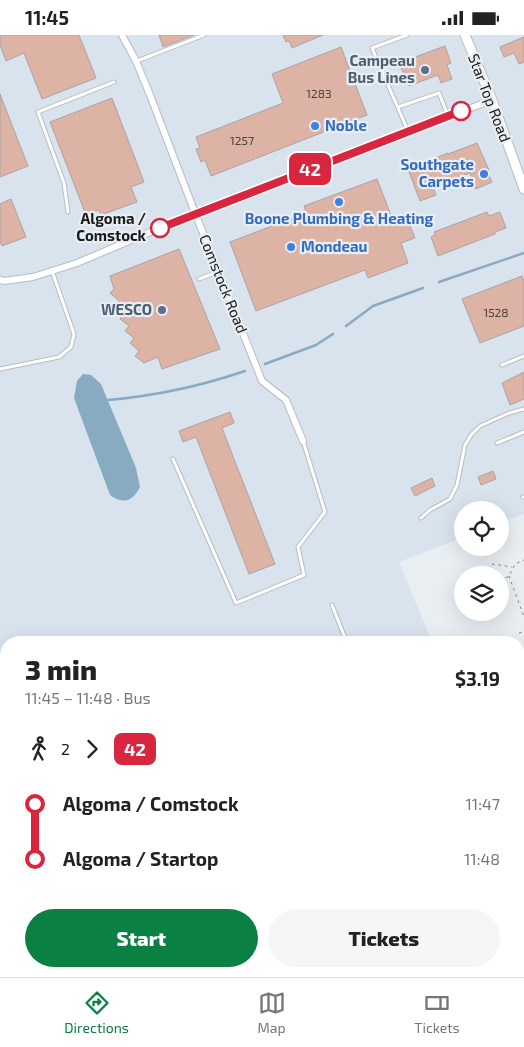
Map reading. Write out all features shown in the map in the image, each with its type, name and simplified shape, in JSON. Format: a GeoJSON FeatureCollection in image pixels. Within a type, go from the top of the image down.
{"type":"FeatureCollection","features":[{"type":"Feature","properties":{"kind":"street","name":"Comstock Road"},"geometry":{"type":"LineString","coordinates":[[122,35],[136,61],[262,381],[286,400],[303,441]]}},
{"type":"Feature","properties":{"kind":"street","name":"Star Top Road"},"geometry":{"type":"LineString","coordinates":[[465,35],[492,101],[524,189]]}},
{"type":"Feature","properties":{"kind":"street"},"geometry":{"type":"LineString","coordinates":[[0,280],[34,277],[77,263],[195,213],[492,101]]}},
{"type":"Feature","properties":{"kind":"lane"},"geometry":{"type":"LineString","coordinates":[[136,61],[204,35]]}},
{"type":"Feature","properties":{"kind":"lane"},"geometry":{"type":"LineString","coordinates":[[406,35],[372,48],[408,132]]}},
{"type":"Feature","properties":{"kind":"lane"},"geometry":{"type":"LineString","coordinates":[[68,212],[64,183],[38,112],[114,82]]}},
{"type":"Feature","properties":{"kind":"lane"},"geometry":{"type":"LineString","coordinates":[[398,107],[440,93],[448,116]]}},
{"type":"Feature","properties":{"kind":"lane"},"geometry":{"type":"LineString","coordinates":[[0,369],[59,357],[70,347],[74,334],[52,271]]}},
{"type":"Feature","properties":{"kind":"lane"},"geometry":{"type":"LineString","coordinates":[[199,279],[218,272]]}},
{"type":"Feature","properties":{"kind":"lane"},"geometry":{"type":"LineString","coordinates":[[502,365],[524,356]]}},
{"type":"Feature","properties":{"kind":"lane"},"geometry":{"type":"LineString","coordinates":[[421,518],[430,510],[450,499],[457,485],[465,445],[471,435],[480,426],[524,409]]}},
{"type":"Feature","properties":{"kind":"lane"},"geometry":{"type":"LineString","coordinates":[[497,443],[524,432]]}},
{"type":"Feature","properties":{"kind":"lane"},"geometry":{"type":"LineString","coordinates":[[173,459],[236,603],[304,575],[298,547],[325,512],[303,441]]}},
{"type":"Feature","properties":{"kind":"lane"},"geometry":{"type":"LineString","coordinates":[[332,605],[343,636]]}},
{"type":"Feature","properties":{"kind":"path"},"geometry":{"type":"LineString","coordinates":[[524,560],[514,564],[509,576],[524,617]]}},
{"type":"Feature","properties":{"kind":"path"},"geometry":{"type":"LineString","coordinates":[[492,564],[512,567]]}},
{"type":"Feature","properties":{"kind":"path"},"geometry":{"type":"LineString","coordinates":[[519,633],[524,631]]}},
{"type":"Feature","properties":{"kind":"shaded area"},"geometry":{"type":"Polygon","coordinates":[[[0,35],[524,35],[524,514],[509,520],[509,501],[454,501],[454,541],[399,562],[430,636],[0,636],[0,35]]]}},
{"type":"Feature","properties":{"kind":"water"},"geometry":{"type":"Polygon","coordinates":[[[83,374],[91,375],[101,384],[136,468],[140,487],[134,496],[128,500],[120,500],[110,495],[74,398],[77,381],[83,374]]]}},
{"type":"Feature","properties":{"kind":"building"},"geometry":{"type":"Polygon","coordinates":[[[0,35],[79,35],[96,78],[42,99],[24,53],[6,61],[0,45],[0,35]]]}},
{"type":"Feature","properties":{"kind":"building"},"geometry":{"type":"Polygon","coordinates":[[[159,35],[194,35],[163,47],[159,35]]]}},
{"type":"Feature","properties":{"kind":"building"},"geometry":{"type":"Polygon","coordinates":[[[283,35],[323,35],[292,48],[289,41],[286,42],[283,35]]]}},
{"type":"Feature","properties":{"kind":"building"},"geometry":{"type":"Polygon","coordinates":[[[524,37],[524,62],[519,64],[514,53],[504,57],[500,47],[524,37]]]}},
{"type":"Feature","properties":{"kind":"building","name":"Campeau Bus Lines"},"geometry":{"type":"Polygon","coordinates":[[[445,46],[451,63],[447,65],[452,79],[441,83],[438,75],[409,86],[399,63],[445,46]]]}},
{"type":"Feature","properties":{"kind":"building"},"geometry":{"type":"Polygon","coordinates":[[[341,47],[367,115],[211,176],[205,160],[201,162],[196,149],[200,148],[196,137],[283,103],[272,74],[341,47]]]}},
{"type":"Feature","properties":{"kind":"building"},"geometry":{"type":"Polygon","coordinates":[[[0,94],[28,166],[0,177],[0,94]]]}},
{"type":"Feature","properties":{"kind":"building"},"geometry":{"type":"Polygon","coordinates":[[[112,98],[144,182],[131,187],[137,202],[101,215],[99,210],[86,215],[50,122],[112,98]]]}},
{"type":"Feature","properties":{"kind":"building"},"geometry":{"type":"Polygon","coordinates":[[[477,143],[489,170],[487,171],[492,182],[476,189],[470,173],[433,187],[436,195],[420,201],[408,169],[477,143]]]}},
{"type":"Feature","properties":{"kind":"building"},"geometry":{"type":"Polygon","coordinates":[[[377,179],[395,226],[408,221],[415,238],[401,243],[408,263],[368,278],[365,270],[256,311],[230,242],[306,213],[304,206],[377,179]]]}},
{"type":"Feature","properties":{"kind":"building"},"geometry":{"type":"Polygon","coordinates":[[[11,199],[26,237],[2,246],[0,241],[0,204],[11,199]]]}},
{"type":"Feature","properties":{"kind":"building"},"geometry":{"type":"Polygon","coordinates":[[[487,212],[489,216],[500,212],[506,228],[438,256],[431,237],[435,235],[434,232],[487,212]]]}},
{"type":"Feature","properties":{"kind":"building","name":"WESCO"},"geometry":{"type":"Polygon","coordinates":[[[179,249],[220,349],[162,369],[158,357],[144,363],[135,356],[139,351],[130,343],[134,338],[125,331],[129,326],[120,319],[124,313],[116,306],[119,301],[110,293],[114,289],[110,276],[179,249]]]}},
{"type":"Feature","properties":{"kind":"building"},"geometry":{"type":"Polygon","coordinates":[[[522,276],[524,281],[524,326],[480,343],[462,299],[522,276]]]}},
{"type":"Feature","properties":{"kind":"building"},"geometry":{"type":"Polygon","coordinates":[[[524,372],[524,399],[510,405],[502,383],[524,372]]]}},
{"type":"Feature","properties":{"kind":"building"},"geometry":{"type":"Polygon","coordinates":[[[230,412],[234,423],[222,428],[275,564],[249,574],[196,437],[183,442],[179,431],[230,412]]]}},
{"type":"Feature","properties":{"kind":"building"},"geometry":{"type":"Polygon","coordinates":[[[493,471],[496,479],[481,485],[478,477],[493,471]]]}},
{"type":"Feature","properties":{"kind":"building"},"geometry":{"type":"Polygon","coordinates":[[[432,478],[435,486],[415,496],[411,488],[432,478]]]}},
{"type":"Feature","properties":{"kind":"waterway"},"geometry":{"type":"LineString","coordinates":[[439,282],[524,253]]}},
{"type":"Feature","properties":{"kind":"waterway"},"geometry":{"type":"LineString","coordinates":[[346,326],[373,306],[423,288]]}},
{"type":"Feature","properties":{"kind":"waterway"},"geometry":{"type":"LineString","coordinates":[[265,364],[316,345],[333,334]]}},
{"type":"Feature","properties":{"kind":"waterway"},"geometry":{"type":"LineString","coordinates":[[108,400],[177,390],[245,371]]}},
{"type":"Feature","properties":{"kind":"bus line","name":"42"},"geometry":{"type":"LineString","coordinates":[[160,228],[461,111]]}},
{"type":"Feature","properties":{"kind":"place","name":"Campeau Bus Lines"},"geometry":{"type":"Point","coordinates":[425,70]}},
{"type":"Feature","properties":{"kind":"place","name":"Noble"},"geometry":{"type":"Point","coordinates":[315,126]}},
{"type":"Feature","properties":{"kind":"place","name":"Southgate Carpets"},"geometry":{"type":"Point","coordinates":[484,174]}},
{"type":"Feature","properties":{"kind":"place","name":"Boone Plumbing & Heating"},"geometry":{"type":"Point","coordinates":[339,202]}},
{"type":"Feature","properties":{"kind":"place","name":"Algoma / Comstock"},"geometry":{"type":"Point","coordinates":[160,228]}},
{"type":"Feature","properties":{"kind":"place","name":"Mondeau"},"geometry":{"type":"Point","coordinates":[291,247]}},
{"type":"Feature","properties":{"kind":"place","name":"WESCO"},"geometry":{"type":"Point","coordinates":[162,310]}}]}
